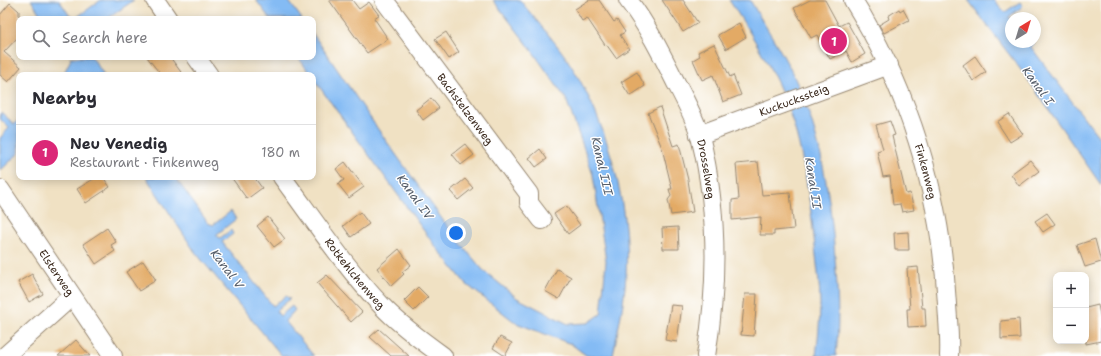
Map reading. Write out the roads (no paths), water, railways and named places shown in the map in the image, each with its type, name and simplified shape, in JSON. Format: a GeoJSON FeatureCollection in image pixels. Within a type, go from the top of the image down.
{"type":"FeatureCollection","features":[{"type":"Feature","properties":{"kind":"street"},"geometry":{"type":"LineString","coordinates":[[155,0],[166,16]]}},
{"type":"Feature","properties":{"kind":"street","name":"Bachstelzenweg"},"geometry":{"type":"LineString","coordinates":[[384,0],[529,194],[529,202],[542,220]]}},
{"type":"Feature","properties":{"kind":"street","name":"Drosselweg"},"geometry":{"type":"LineString","coordinates":[[628,0],[649,31],[664,59],[684,98],[699,135],[711,196],[715,245],[714,306],[706,356]]}},
{"type":"Feature","properties":{"kind":"street","name":"Finkenweg"},"geometry":{"type":"LineString","coordinates":[[854,0],[889,65],[916,135],[937,214],[946,284],[949,356]]}},
{"type":"Feature","properties":{"kind":"street"},"geometry":{"type":"LineString","coordinates":[[198,60],[207,72]]}},
{"type":"Feature","properties":{"kind":"street","name":"Kuckuckssteig"},"geometry":{"type":"LineString","coordinates":[[699,135],[889,65]]}},
{"type":"Feature","properties":{"kind":"street","name":"Rotkehlchenweg"},"geometry":{"type":"LineString","coordinates":[[284,180],[326,236],[381,305],[398,321],[443,356]]}},
{"type":"Feature","properties":{"kind":"street","name":"Elsterweg"},"geometry":{"type":"LineString","coordinates":[[0,189],[112,356]]}},
{"type":"Feature","properties":{"kind":"street"},"geometry":{"type":"LineString","coordinates":[[5,356],[71,297]]}},
{"type":"Feature","properties":{"kind":"water"},"geometry":{"type":"Polygon","coordinates":[[[31,0],[59,0],[70,16],[41,16],[31,0]]]}},
{"type":"Feature","properties":{"kind":"water"},"geometry":{"type":"Polygon","coordinates":[[[101,0],[134,0],[111,16],[78,16],[101,0]]]}},
{"type":"Feature","properties":{"kind":"water"},"geometry":{"type":"Polygon","coordinates":[[[256,0],[288,0],[300,16],[268,16],[256,0]]]}},
{"type":"Feature","properties":{"kind":"water"},"geometry":{"type":"Polygon","coordinates":[[[493,0],[520,0],[554,42],[567,59],[586,91],[608,145],[622,202],[627,260],[624,296],[613,356],[587,356],[571,344],[516,323],[466,284],[435,246],[316,82],[316,72],[309,72],[300,60],[316,60],[316,38],[382,135],[455,237],[483,270],[517,298],[568,324],[588,323],[601,314],[606,261],[593,175],[566,99],[528,45],[493,0]]]}},
{"type":"Feature","properties":{"kind":"water","name":"Kanal II"},"geometry":{"type":"Polygon","coordinates":[[[729,0],[750,0],[795,78],[815,134],[826,179],[832,225],[838,314],[836,356],[816,356],[820,311],[818,276],[807,185],[799,143],[793,123],[773,73],[729,0]]]}},
{"type":"Feature","properties":{"kind":"water","name":"Kanal I"},"geometry":{"type":"Polygon","coordinates":[[[968,0],[994,0],[1005,12],[1005,48],[1032,48],[1101,140],[1101,185],[1024,74],[968,0]]]}},
{"type":"Feature","properties":{"kind":"water"},"geometry":{"type":"Polygon","coordinates":[[[1020,2],[1023,6],[1015,12],[1005,12],[1020,2]]]}},
{"type":"Feature","properties":{"kind":"water"},"geometry":{"type":"Polygon","coordinates":[[[70,60],[94,60],[102,72],[64,72],[70,60]]]}},
{"type":"Feature","properties":{"kind":"water"},"geometry":{"type":"Polygon","coordinates":[[[1,112],[14,124],[16,122],[16,156],[0,171],[0,138],[9,128],[0,119],[1,112]]]}},
{"type":"Feature","properties":{"kind":"water","name":"Kanal V"},"geometry":{"type":"Polygon","coordinates":[[[148,180],[177,180],[208,223],[213,225],[231,211],[236,219],[216,235],[220,238],[231,230],[233,234],[222,242],[273,306],[286,296],[290,299],[276,311],[280,316],[292,306],[295,310],[285,321],[314,356],[282,356],[195,252],[148,180]]]}},
{"type":"Feature","properties":{"kind":"place","name":"Neu Venedig"},"geometry":{"type":"Point","coordinates":[834,41]}},
{"type":"Feature","properties":{"kind":"water label","name":"Kanal III"},"geometry":{"type":"Point","coordinates":[602,166]}},
{"type":"Feature","properties":{"kind":"water label","name":"Kanal IV"},"geometry":{"type":"Point","coordinates":[415,197]}}]}
